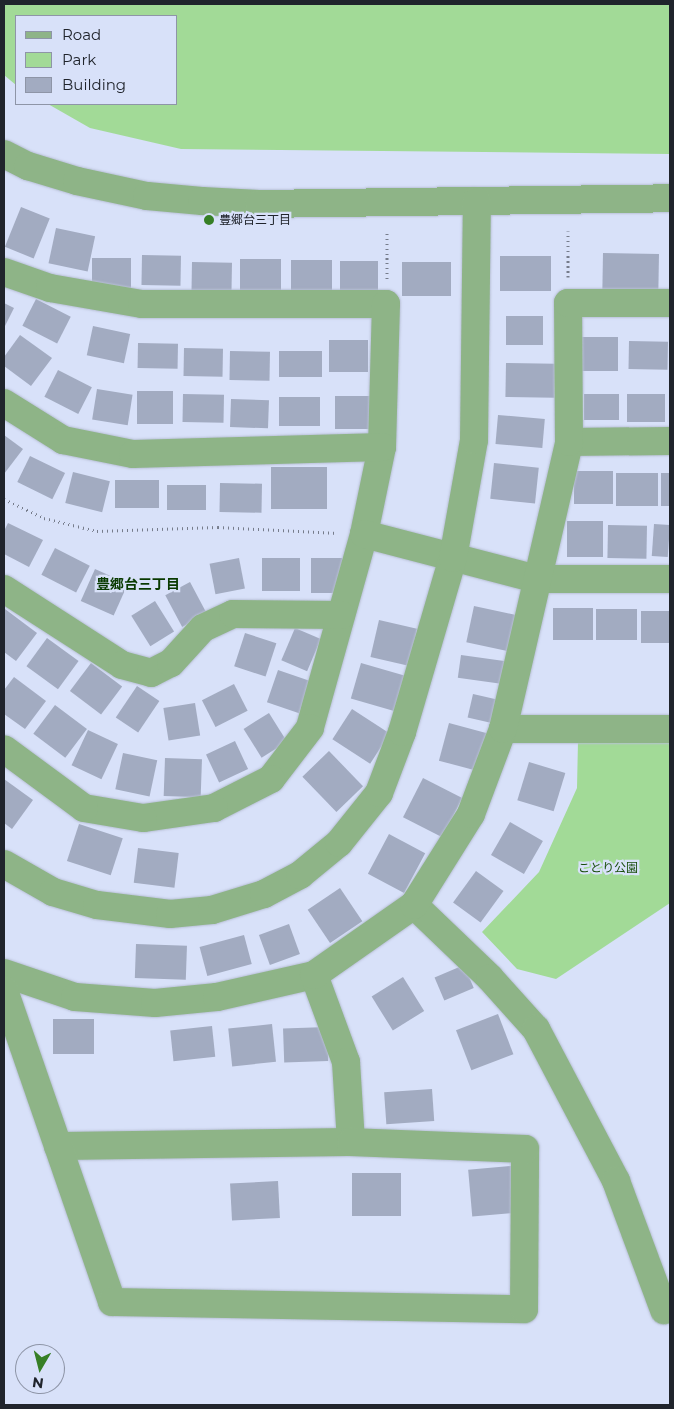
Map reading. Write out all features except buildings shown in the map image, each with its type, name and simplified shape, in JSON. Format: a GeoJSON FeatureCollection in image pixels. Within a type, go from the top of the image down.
{"type":"FeatureCollection","features":[{"type":"Feature","properties":{"kind":"street"},"geometry":{"type":"LineString","coordinates":[[4,154],[28,166],[77,181],[147,196],[259,204],[670,198]]}},
{"type":"Feature","properties":{"kind":"street"},"geometry":{"type":"LineString","coordinates":[[4,865],[54,892],[97,905],[170,914],[212,910],[264,894],[300,876],[339,844],[380,793],[402,732],[454,558],[474,440],[477,201]]}},
{"type":"Feature","properties":{"kind":"street"},"geometry":{"type":"LineString","coordinates":[[4,272],[50,288],[142,304],[386,304],[382,447],[364,534],[310,728],[271,779],[214,808],[143,818],[84,808],[4,749]]}},
{"type":"Feature","properties":{"kind":"street"},"geometry":{"type":"LineString","coordinates":[[4,973],[75,997],[155,1003],[217,998],[314,975],[414,904],[471,814],[503,729],[569,442],[568,303],[670,303]]}},
{"type":"Feature","properties":{"kind":"street"},"geometry":{"type":"LineString","coordinates":[[4,403],[63,440],[133,454],[382,447]]}},
{"type":"Feature","properties":{"kind":"street"},"geometry":{"type":"LineString","coordinates":[[569,442],[670,441]]}},
{"type":"Feature","properties":{"kind":"street"},"geometry":{"type":"LineString","coordinates":[[364,534],[537,579],[670,579]]}},
{"type":"Feature","properties":{"kind":"street"},"geometry":{"type":"LineString","coordinates":[[4,590],[122,665],[151,673],[172,663],[203,628],[232,614],[341,615]]}},
{"type":"Feature","properties":{"kind":"street"},"geometry":{"type":"LineString","coordinates":[[503,729],[670,729]]}},
{"type":"Feature","properties":{"kind":"street"},"geometry":{"type":"LineString","coordinates":[[414,904],[490,978],[536,1029],[616,1180],[664,1310]]}},
{"type":"Feature","properties":{"kind":"street"},"geometry":{"type":"LineString","coordinates":[[314,975],[346,1062],[351,1142]]}},
{"type":"Feature","properties":{"kind":"street"},"geometry":{"type":"LineString","coordinates":[[4,990],[58,1146],[112,1302],[524,1309],[525,1149],[351,1142],[58,1146]]}},
{"type":"Feature","properties":{"kind":"path"},"geometry":{"type":"LineString","coordinates":[[568,230],[568,303]]}},
{"type":"Feature","properties":{"kind":"path"},"geometry":{"type":"LineString","coordinates":[[386,304],[387,232]]}},
{"type":"Feature","properties":{"kind":"path"},"geometry":{"type":"LineString","coordinates":[[4,499],[44,518],[97,531],[218,527],[364,534]]}},
{"type":"Feature","properties":{"kind":"green space"},"geometry":{"type":"Polygon","coordinates":[[[4,4],[670,4],[670,154],[181,149],[90,128],[50,105],[178,105],[178,15],[15,15],[15,84],[4,75],[4,4]]]}},
{"type":"Feature","properties":{"kind":"green space","name":"ことり公園"},"geometry":{"type":"Polygon","coordinates":[[[670,739],[670,903],[556,979],[517,969],[482,932],[539,872],[577,788],[578,741],[670,739]]]}},
{"type":"Feature","properties":{"kind":"place","name":"豊郷台三丁目"},"geometry":{"type":"Point","coordinates":[209,220]}},
{"type":"Feature","properties":{"kind":"district","name":"豊郷台三丁目"},"geometry":{"type":"Point","coordinates":[138,584]}}]}
